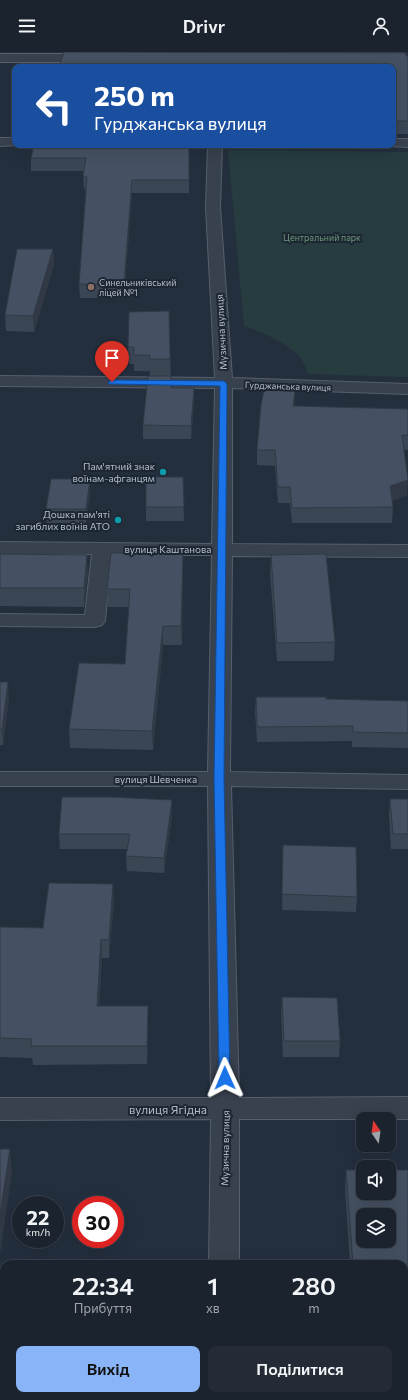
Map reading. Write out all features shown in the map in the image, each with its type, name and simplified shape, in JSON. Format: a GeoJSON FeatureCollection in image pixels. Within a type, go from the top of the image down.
{"type":"FeatureCollection","features":[{"type":"Feature","properties":{"kind":"street"},"geometry":{"type":"LineString","coordinates":[[0,58],[103,58]]}},
{"type":"Feature","properties":{"kind":"street"},"geometry":{"type":"LineString","coordinates":[[0,142],[12,142]]}},
{"type":"Feature","properties":{"kind":"street"},"geometry":{"type":"LineString","coordinates":[[396,143],[408,143]]}},
{"type":"Feature","properties":{"kind":"street","name":"Музична вулиця"},"geometry":{"type":"LineString","coordinates":[[215,148],[213,207],[224,384],[219,779],[225,1109],[224,1260]]}},
{"type":"Feature","properties":{"kind":"street","name":"Гурджанська вулиця"},"geometry":{"type":"LineString","coordinates":[[0,381],[224,384],[408,390]]}},
{"type":"Feature","properties":{"kind":"street","name":"вулиця Каштанова"},"geometry":{"type":"LineString","coordinates":[[0,548],[408,551]]}},
{"type":"Feature","properties":{"kind":"street"},"geometry":{"type":"LineString","coordinates":[[0,620],[95,621],[102,549]]}},
{"type":"Feature","properties":{"kind":"street","name":"вулиця Шевченка"},"geometry":{"type":"LineString","coordinates":[[0,780],[219,779],[408,782]]}},
{"type":"Feature","properties":{"kind":"street","name":"вулиця Ягідна"},"geometry":{"type":"LineString","coordinates":[[0,1109],[408,1108]]}},
{"type":"Feature","properties":{"kind":"green space","name":"Центральний парк"},"geometry":{"type":"Polygon","coordinates":[[[228,150],[408,152],[408,377],[308,374],[304,364],[296,353],[275,339],[244,326],[228,150]]]}},
{"type":"Feature","properties":{"kind":"building"},"geometry":{"type":"Polygon","coordinates":[[[64,52],[406,53],[406,56],[408,56],[408,121],[396,121],[396,64],[60,64],[64,52]]]}},
{"type":"Feature","properties":{"kind":"building"},"geometry":{"type":"Polygon","coordinates":[[[33,148],[189,148],[189,180],[132,180],[124,284],[79,284],[87,177],[83,176],[86,158],[31,158],[33,148]]]}},
{"type":"Feature","properties":{"kind":"building"},"geometry":{"type":"Polygon","coordinates":[[[17,249],[53,249],[33,316],[5,315],[17,249]]]}},
{"type":"Feature","properties":{"kind":"building"},"geometry":{"type":"Polygon","coordinates":[[[169,311],[170,359],[150,359],[150,355],[134,355],[134,347],[128,347],[129,312],[169,311]]]}},
{"type":"Feature","properties":{"kind":"building"},"geometry":{"type":"Polygon","coordinates":[[[148,376],[171,376],[171,388],[194,388],[191,426],[143,425],[148,376]]]}},
{"type":"Feature","properties":{"kind":"building"},"geometry":{"type":"Polygon","coordinates":[[[264,390],[295,391],[293,406],[408,409],[408,435],[402,435],[408,480],[390,486],[393,507],[292,508],[290,487],[278,487],[275,450],[257,450],[261,405],[264,390]]]}},
{"type":"Feature","properties":{"kind":"building"},"geometry":{"type":"Polygon","coordinates":[[[146,477],[183,477],[184,507],[146,507],[146,477]]]}},
{"type":"Feature","properties":{"kind":"building"},"geometry":{"type":"Polygon","coordinates":[[[51,479],[90,479],[86,509],[46,509],[51,479]]]}},
{"type":"Feature","properties":{"kind":"building"},"geometry":{"type":"Polygon","coordinates":[[[111,553],[183,553],[181,626],[163,626],[152,731],[69,729],[79,663],[125,664],[130,589],[107,589],[111,553]]]}},
{"type":"Feature","properties":{"kind":"building"},"geometry":{"type":"Polygon","coordinates":[[[0,554],[87,555],[84,588],[0,588],[0,554]]]}},
{"type":"Feature","properties":{"kind":"building"},"geometry":{"type":"Polygon","coordinates":[[[326,554],[335,642],[277,643],[271,555],[326,554]]]}},
{"type":"Feature","properties":{"kind":"building"},"geometry":{"type":"Polygon","coordinates":[[[0,682],[8,682],[2,730],[0,730],[0,682]]]}},
{"type":"Feature","properties":{"kind":"building"},"geometry":{"type":"Polygon","coordinates":[[[256,697],[326,697],[326,699],[408,701],[408,733],[353,732],[353,726],[257,727],[256,697]]]}},
{"type":"Feature","properties":{"kind":"building"},"geometry":{"type":"Polygon","coordinates":[[[62,797],[108,797],[172,800],[164,858],[126,856],[130,834],[59,834],[62,797]]]}},
{"type":"Feature","properties":{"kind":"building"},"geometry":{"type":"Polygon","coordinates":[[[390,799],[408,799],[408,834],[393,834],[390,799]]]}},
{"type":"Feature","properties":{"kind":"building"},"geometry":{"type":"Polygon","coordinates":[[[283,845],[356,847],[357,897],[282,894],[283,845]]]}},
{"type":"Feature","properties":{"kind":"building"},"geometry":{"type":"Polygon","coordinates":[[[49,883],[113,884],[109,940],[101,939],[97,1006],[148,1006],[147,1046],[31,1046],[32,1039],[0,1038],[0,927],[43,928],[49,883]]]}},
{"type":"Feature","properties":{"kind":"building"},"geometry":{"type":"Polygon","coordinates":[[[282,997],[337,998],[340,1041],[284,1041],[282,997]]]}},
{"type":"Feature","properties":{"kind":"building"},"geometry":{"type":"Polygon","coordinates":[[[0,1149],[10,1149],[0,1215],[0,1149]]]}},
{"type":"Feature","properties":{"kind":"building"},"geometry":{"type":"Polygon","coordinates":[[[346,1170],[356,1170],[356,1200],[396,1200],[396,1170],[408,1170],[408,1260],[353,1260],[346,1170]]]}},
{"type":"Feature","properties":{"kind":"place","name":"Синельниківський ліцей №1"},"geometry":{"type":"Point","coordinates":[91,287]}},
{"type":"Feature","properties":{"kind":"place","name":"Пам'ятний знак воїнам-афганцям"},"geometry":{"type":"Point","coordinates":[163,472]}},
{"type":"Feature","properties":{"kind":"place","name":"Дошка пам'яті загиблих воїнів АТО"},"geometry":{"type":"Point","coordinates":[118,520]}},
{"type":"Feature","properties":{"kind":"route"},"geometry":{"type":"LineString","coordinates":[[112,382],[224,384],[219,779],[225,1078]]}}]}
